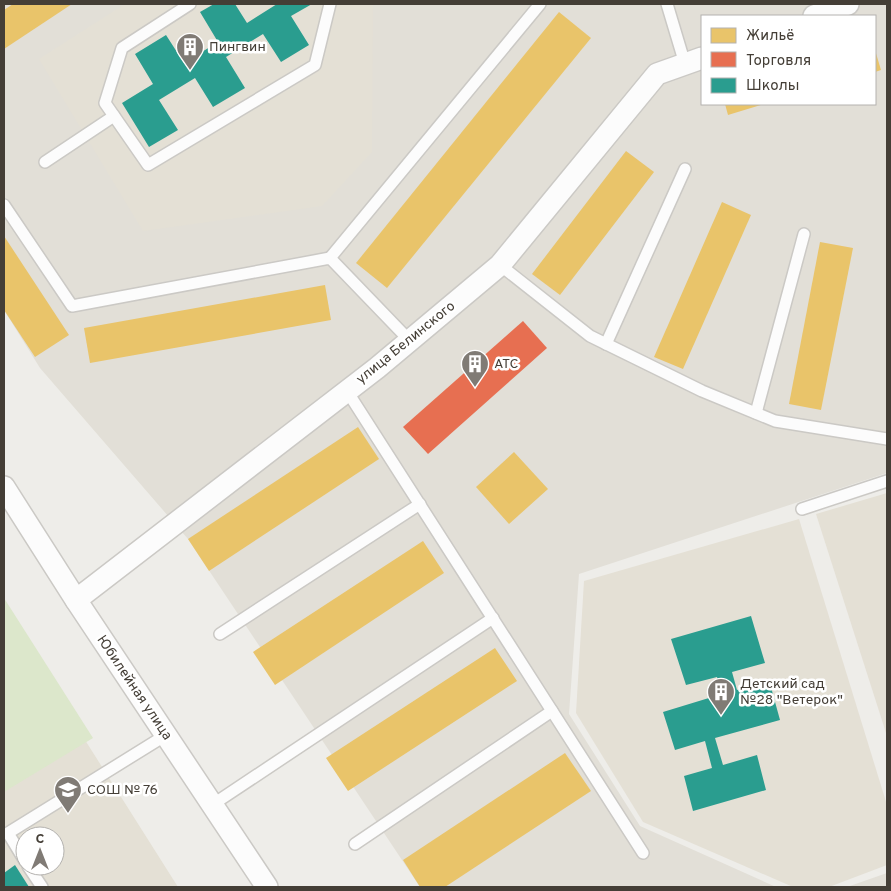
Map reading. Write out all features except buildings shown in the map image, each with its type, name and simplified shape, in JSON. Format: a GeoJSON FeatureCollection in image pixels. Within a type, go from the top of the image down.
{"type":"FeatureCollection","features":[{"type":"Feature","properties":{"kind":"street"},"geometry":{"type":"LineString","coordinates":[[817,15],[848,4]]}},
{"type":"Feature","properties":{"kind":"street","name":"улица Белинского"},"geometry":{"type":"LineString","coordinates":[[76,600],[347,391],[500,266],[658,74],[694,61]]}},
{"type":"Feature","properties":{"kind":"street","name":"Юбилейная улица"},"geometry":{"type":"LineString","coordinates":[[4,487],[76,600],[267,887]]}},
{"type":"Feature","properties":{"kind":"lane"},"geometry":{"type":"LineString","coordinates":[[190,4],[122,48],[105,103],[148,165],[315,65],[330,4]]}},
{"type":"Feature","properties":{"kind":"lane"},"geometry":{"type":"LineString","coordinates":[[4,205],[72,306],[330,258],[540,4]]}},
{"type":"Feature","properties":{"kind":"lane"},"geometry":{"type":"LineString","coordinates":[[667,4],[694,61]]}},
{"type":"Feature","properties":{"kind":"lane"},"geometry":{"type":"LineString","coordinates":[[45,162],[114,116]]}},
{"type":"Feature","properties":{"kind":"lane"},"geometry":{"type":"LineString","coordinates":[[606,344],[685,169]]}},
{"type":"Feature","properties":{"kind":"lane"},"geometry":{"type":"LineString","coordinates":[[756,413],[804,234]]}},
{"type":"Feature","properties":{"kind":"lane"},"geometry":{"type":"LineString","coordinates":[[330,258],[410,341]]}},
{"type":"Feature","properties":{"kind":"lane"},"geometry":{"type":"LineString","coordinates":[[500,266],[590,336],[702,391],[775,421],[887,439]]}},
{"type":"Feature","properties":{"kind":"lane"},"geometry":{"type":"LineString","coordinates":[[347,391],[643,853]]}},
{"type":"Feature","properties":{"kind":"lane"},"geometry":{"type":"LineString","coordinates":[[802,508],[887,481]]}},
{"type":"Feature","properties":{"kind":"lane"},"geometry":{"type":"LineString","coordinates":[[220,634],[420,504]]}},
{"type":"Feature","properties":{"kind":"lane"},"geometry":{"type":"LineString","coordinates":[[212,805],[493,618]]}},
{"type":"Feature","properties":{"kind":"lane"},"geometry":{"type":"LineString","coordinates":[[355,844],[552,711]]}},
{"type":"Feature","properties":{"kind":"lane"},"geometry":{"type":"LineString","coordinates":[[19,826],[166,735]]}},
{"type":"Feature","properties":{"kind":"lane"},"geometry":{"type":"LineString","coordinates":[[15,829],[8,833],[15,845]]}},
{"type":"Feature","properties":{"kind":"lane"},"geometry":{"type":"LineString","coordinates":[[35,876],[42,887]]}},
{"type":"Feature","properties":{"kind":"shaded area"},"geometry":{"type":"Polygon","coordinates":[[[4,4],[887,4],[887,473],[579,574],[569,714],[640,826],[776,887],[420,887],[188,539],[40,368],[4,310],[4,4]]]}},
{"type":"Feature","properties":{"kind":"shaded area"},"geometry":{"type":"Polygon","coordinates":[[[125,4],[373,4],[372,152],[322,206],[143,231],[39,59],[125,4]]]}},
{"type":"Feature","properties":{"kind":"shaded area"},"geometry":{"type":"Polygon","coordinates":[[[887,493],[887,736],[816,514],[887,493]]]}},
{"type":"Feature","properties":{"kind":"shaded area"},"geometry":{"type":"Polygon","coordinates":[[[799,519],[887,805],[887,865],[829,887],[793,887],[643,822],[576,713],[584,581],[799,519]]]}},
{"type":"Feature","properties":{"kind":"shaded area","name":"СОШ № 76"},"geometry":{"type":"Polygon","coordinates":[[[85,740],[178,887],[4,887],[4,791],[85,740]]]}},
{"type":"Feature","properties":{"kind":"shaded area"},"geometry":{"type":"Polygon","coordinates":[[[887,873],[887,887],[847,887],[887,873]]]}},
{"type":"Feature","properties":{"kind":"green space"},"geometry":{"type":"Polygon","coordinates":[[[4,598],[93,738],[4,792],[4,598]]]}},
{"type":"Feature","properties":{"kind":"place","name":"Пингвин"},"geometry":{"type":"Point","coordinates":[190,71]}},
{"type":"Feature","properties":{"kind":"place","name":"АТС"},"geometry":{"type":"Point","coordinates":[475,388]}},
{"type":"Feature","properties":{"kind":"place","name":"Детский сад №28 \"Ветерок\""},"geometry":{"type":"Point","coordinates":[721,716]}},
{"type":"Feature","properties":{"kind":"place","name":"СОШ № 76"},"geometry":{"type":"Point","coordinates":[68,814]}}]}
